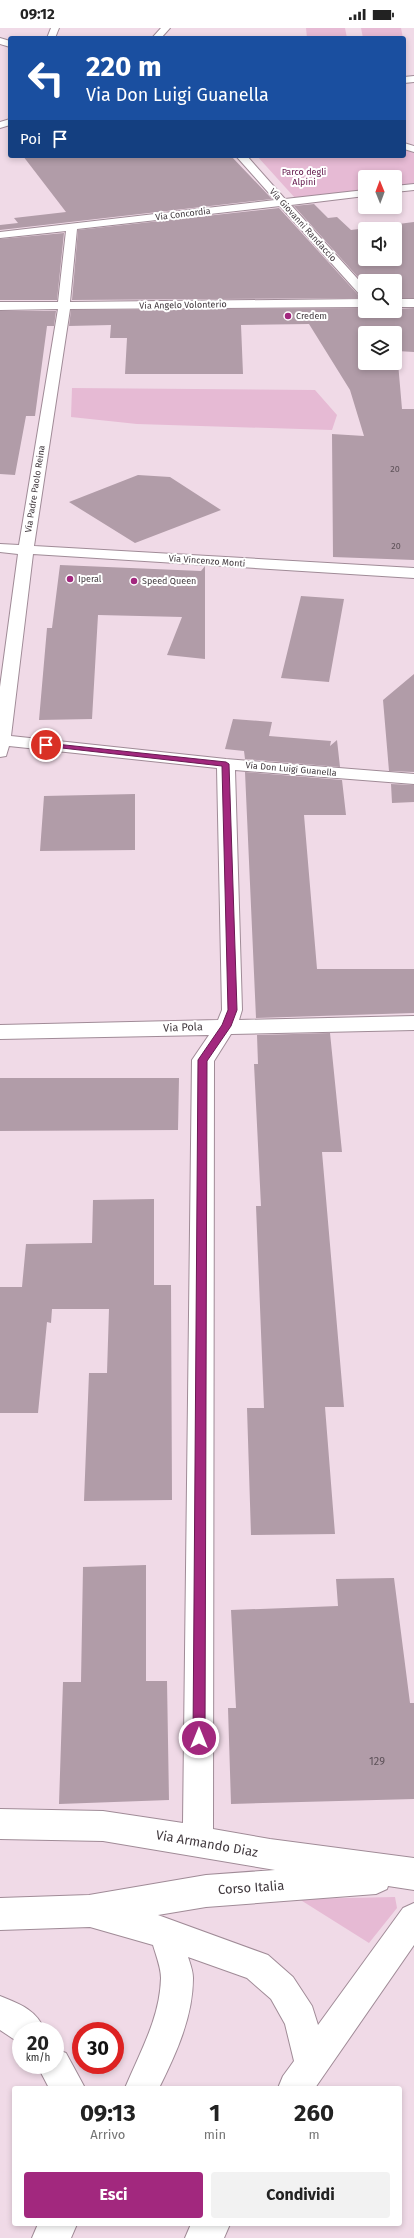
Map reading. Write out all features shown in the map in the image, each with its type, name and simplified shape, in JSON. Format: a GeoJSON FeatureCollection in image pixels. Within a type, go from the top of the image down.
{"type":"FeatureCollection","features":[{"type":"Feature","properties":{"kind":"street"},"geometry":{"type":"LineString","coordinates":[[158,36],[166,28]]}},
{"type":"Feature","properties":{"kind":"street","name":"Via Giovanni Randaccio"},"geometry":{"type":"LineString","coordinates":[[243,158],[358,286]]}},
{"type":"Feature","properties":{"kind":"street"},"geometry":{"type":"LineString","coordinates":[[402,189],[414,188]]}},
{"type":"Feature","properties":{"kind":"street","name":"Via Concordia"},"geometry":{"type":"LineString","coordinates":[[0,234],[358,194]]}},
{"type":"Feature","properties":{"kind":"street","name":"Via Padre Paolo Reina"},"geometry":{"type":"LineString","coordinates":[[1,746],[26,550],[64,306],[72,227]]}},
{"type":"Feature","properties":{"kind":"street"},"geometry":{"type":"LineString","coordinates":[[402,303],[414,302]]}},
{"type":"Feature","properties":{"kind":"street","name":"Via Angelo Volonterio"},"geometry":{"type":"LineString","coordinates":[[0,306],[358,303]]}},
{"type":"Feature","properties":{"kind":"street","name":"Via Vincenzo Monti"},"geometry":{"type":"LineString","coordinates":[[0,548],[414,574]]}},
{"type":"Feature","properties":{"kind":"street","name":"Via Don Luigi Guanella"},"geometry":{"type":"LineString","coordinates":[[1,746],[414,779]]}},
{"type":"Feature","properties":{"kind":"street"},"geometry":{"type":"LineString","coordinates":[[198,1842],[203,1060],[226,1026],[232,1010],[226,764]]}},
{"type":"Feature","properties":{"kind":"street","name":"Via Pola"},"geometry":{"type":"LineString","coordinates":[[0,1032],[414,1023]]}},
{"type":"Feature","properties":{"kind":"street","name":"Via Armando Diaz"},"geometry":{"type":"LineString","coordinates":[[0,1824],[103,1826],[136,1830],[198,1842],[414,1875]]}},
{"type":"Feature","properties":{"kind":"street","name":"Corso Italia"},"geometry":{"type":"LineString","coordinates":[[89,1911],[206,1891],[414,1875]]}},
{"type":"Feature","properties":{"kind":"street"},"geometry":{"type":"LineString","coordinates":[[0,1914],[89,1911],[166,1933],[257,1966],[282,1988],[300,2018],[303,2075]]}},
{"type":"Feature","properties":{"kind":"street"},"geometry":{"type":"LineString","coordinates":[[303,2075],[376,1970],[414,1919]]}},
{"type":"Feature","properties":{"kind":"street"},"geometry":{"type":"LineString","coordinates":[[143,2086],[163,2044],[172,2014],[177,1977],[166,1933]]}},
{"type":"Feature","properties":{"kind":"street"},"geometry":{"type":"LineString","coordinates":[[0,2012],[19,2022]]}},
{"type":"Feature","properties":{"kind":"street"},"geometry":{"type":"LineString","coordinates":[[59,2074],[67,2086]]}},
{"type":"Feature","properties":{"kind":"street"},"geometry":{"type":"LineString","coordinates":[[50,2238],[57,2226]]}},
{"type":"Feature","properties":{"kind":"street"},"geometry":{"type":"LineString","coordinates":[[203,2238],[211,2226]]}},
{"type":"Feature","properties":{"kind":"green space"},"geometry":{"type":"Polygon","coordinates":[[[306,28],[345,28],[347,36],[307,36],[306,28]]]}},
{"type":"Feature","properties":{"kind":"green space"},"geometry":{"type":"Polygon","coordinates":[[[361,28],[401,28],[403,36],[363,36],[361,28]]]}},
{"type":"Feature","properties":{"kind":"green space","name":"Parco degli Alpini"},"geometry":{"type":"Polygon","coordinates":[[[406,151],[414,153],[414,184],[402,185],[402,170],[358,170],[358,191],[295,198],[259,158],[406,158],[406,151]]]}},
{"type":"Feature","properties":{"kind":"green space"},"geometry":{"type":"Polygon","coordinates":[[[72,388],[315,390],[337,415],[332,430],[137,424],[71,417],[72,388]]]}},
{"type":"Feature","properties":{"kind":"green space"},"geometry":{"type":"Polygon","coordinates":[[[395,1897],[397,1908],[369,1943],[299,1899],[395,1897]]]}},
{"type":"Feature","properties":{"kind":"building"},"geometry":{"type":"Polygon","coordinates":[[[25,158],[233,158],[272,199],[0,230],[0,225],[18,223],[14,218],[66,212],[25,158]]]}},
{"type":"Feature","properties":{"kind":"building"},"geometry":{"type":"Polygon","coordinates":[[[314,204],[328,218],[337,217],[351,230],[358,229],[358,266],[402,266],[402,224],[414,222],[414,298],[402,298],[402,274],[358,274],[358,277],[294,206],[314,204]]]}},
{"type":"Feature","properties":{"kind":"building"},"geometry":{"type":"Polygon","coordinates":[[[279,208],[358,295],[358,298],[72,300],[78,230],[279,208]]]}},
{"type":"Feature","properties":{"kind":"building"},"geometry":{"type":"Polygon","coordinates":[[[64,233],[57,300],[0,300],[0,239],[64,233]]]}},
{"type":"Feature","properties":{"kind":"building"},"geometry":{"type":"Polygon","coordinates":[[[358,308],[358,318],[402,318],[402,309],[414,308],[414,352],[402,351],[402,326],[358,326],[358,370],[399,370],[402,409],[414,409],[414,560],[333,557],[332,434],[364,436],[350,390],[309,324],[241,325],[243,374],[125,374],[127,338],[110,338],[111,325],[69,326],[71,310],[358,308]]]}},
{"type":"Feature","properties":{"kind":"building"},"geometry":{"type":"Polygon","coordinates":[[[0,311],[56,311],[54,326],[47,326],[35,416],[26,416],[15,475],[0,474],[0,311]]]}},
{"type":"Feature","properties":{"kind":"building"},"geometry":{"type":"Polygon","coordinates":[[[138,475],[170,477],[221,510],[135,543],[69,502],[138,475]]]}},
{"type":"Feature","properties":{"kind":"building"},"geometry":{"type":"Polygon","coordinates":[[[60,565],[201,571],[205,566],[205,659],[167,655],[182,617],[98,615],[92,719],[39,720],[47,628],[52,628],[60,565]]]}},
{"type":"Feature","properties":{"kind":"building"},"geometry":{"type":"Polygon","coordinates":[[[301,596],[344,599],[329,682],[281,678],[301,596]]]}},
{"type":"Feature","properties":{"kind":"building"},"geometry":{"type":"Polygon","coordinates":[[[414,674],[414,772],[389,771],[383,700],[414,674]]]}},
{"type":"Feature","properties":{"kind":"building"},"geometry":{"type":"Polygon","coordinates":[[[233,719],[272,722],[269,736],[331,741],[330,746],[337,740],[340,767],[245,759],[244,751],[225,749],[233,719]]]}},
{"type":"Feature","properties":{"kind":"building"},"geometry":{"type":"Polygon","coordinates":[[[245,772],[342,780],[346,815],[304,815],[317,969],[414,969],[414,1013],[256,1018],[245,772]]]}},
{"type":"Feature","properties":{"kind":"building"},"geometry":{"type":"Polygon","coordinates":[[[391,784],[414,785],[414,802],[392,803],[391,784]]]}},
{"type":"Feature","properties":{"kind":"building"},"geometry":{"type":"Polygon","coordinates":[[[135,794],[135,850],[40,851],[44,796],[135,794]]]}},
{"type":"Feature","properties":{"kind":"building"},"geometry":{"type":"Polygon","coordinates":[[[330,1033],[342,1152],[322,1152],[344,1407],[325,1407],[335,1534],[251,1535],[247,1408],[264,1408],[256,1206],[261,1206],[254,1064],[258,1064],[257,1035],[330,1033]]]}},
{"type":"Feature","properties":{"kind":"building"},"geometry":{"type":"Polygon","coordinates":[[[0,1078],[179,1078],[178,1130],[0,1131],[0,1078]]]}},
{"type":"Feature","properties":{"kind":"building"},"geometry":{"type":"Polygon","coordinates":[[[154,1199],[154,1285],[171,1285],[172,1500],[84,1501],[89,1373],[107,1373],[109,1309],[52,1309],[51,1323],[47,1322],[38,1413],[0,1413],[0,1287],[22,1287],[26,1244],[92,1243],[93,1200],[154,1199]]]}},
{"type":"Feature","properties":{"kind":"building"},"geometry":{"type":"Polygon","coordinates":[[[146,1565],[146,1681],[167,1681],[169,1800],[59,1804],[63,1682],[81,1682],[83,1567],[146,1565]]]}},
{"type":"Feature","properties":{"kind":"building"},"geometry":{"type":"Polygon","coordinates":[[[394,1578],[410,1703],[414,1703],[414,1799],[231,1804],[228,1708],[236,1708],[231,1610],[338,1606],[336,1579],[394,1578]]]}},
{"type":"Feature","properties":{"kind":"place","name":"Credem"},"geometry":{"type":"Point","coordinates":[288,316]}},
{"type":"Feature","properties":{"kind":"place","name":"Iperal"},"geometry":{"type":"Point","coordinates":[70,579]}},
{"type":"Feature","properties":{"kind":"place","name":"Speed Queen"},"geometry":{"type":"Point","coordinates":[134,581]}},
{"type":"Feature","properties":{"kind":"route"},"geometry":{"type":"LineString","coordinates":[[46,745],[226,764],[232,1010],[226,1026],[203,1060],[199,1738]]}}]}
